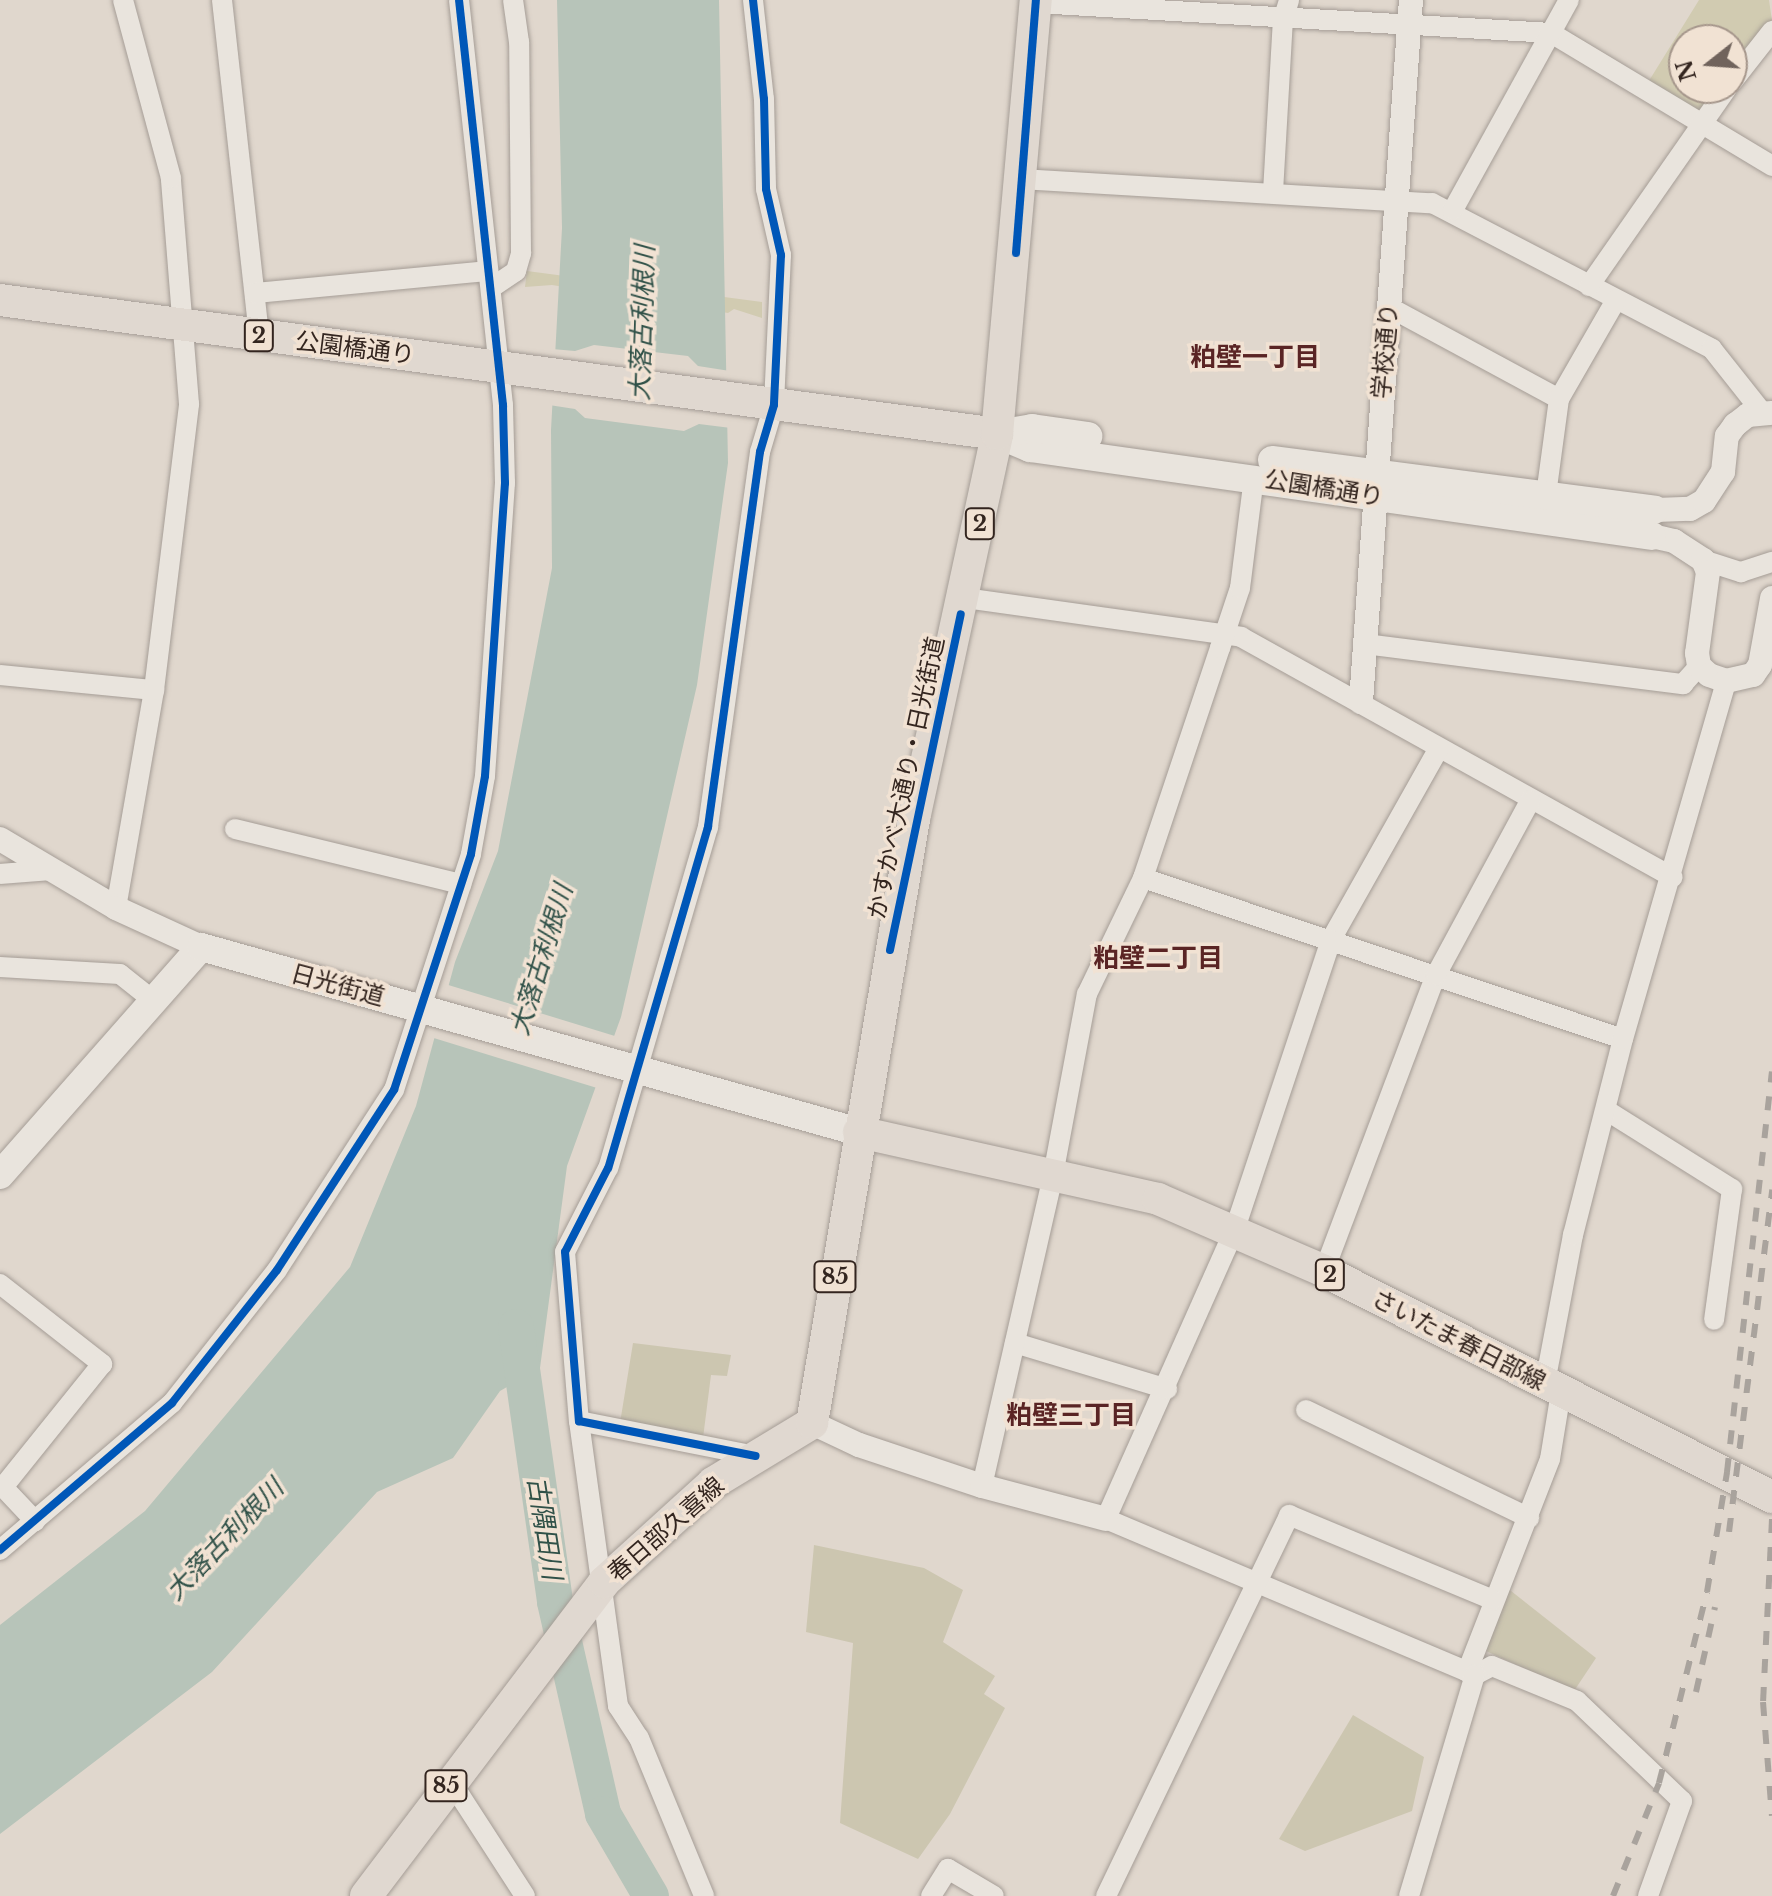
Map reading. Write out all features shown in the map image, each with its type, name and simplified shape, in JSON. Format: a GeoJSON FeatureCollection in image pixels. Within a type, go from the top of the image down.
{"type":"FeatureCollection","features":[{"type":"Feature","properties":{"kind":"main road","name":"かすかべ大通り・日光街道"},"geometry":{"type":"LineString","coordinates":[[859,1132],[914,819],[965,598],[997,434],[1036,1]]}},
{"type":"Feature","properties":{"kind":"main road","name":"公園橋通り"},"geometry":{"type":"LineString","coordinates":[[0,300],[508,368]]}},
{"type":"Feature","properties":{"kind":"main road","name":"2"},"geometry":{"type":"LineString","coordinates":[[508,368],[764,404]]}},
{"type":"Feature","properties":{"kind":"main road","name":"公園橋通り"},"geometry":{"type":"LineString","coordinates":[[764,404],[997,434],[1030,448],[1254,477],[1546,495],[1654,523]]}},
{"type":"Feature","properties":{"kind":"main road","name":"公園橋通り"},"geometry":{"type":"LineString","coordinates":[[997,434],[1032,428],[1373,484],[1654,523]]}},
{"type":"Feature","properties":{"kind":"main road","name":"日光街道"},"geometry":{"type":"LineString","coordinates":[[201,947],[859,1132]]}},
{"type":"Feature","properties":{"kind":"main road"},"geometry":{"type":"LineString","coordinates":[[0,1175],[201,947]]}},
{"type":"Feature","properties":{"kind":"main road","name":"さいたま春日部線"},"geometry":{"type":"LineString","coordinates":[[859,1132],[1158,1199],[1324,1271],[1772,1497]]}},
{"type":"Feature","properties":{"kind":"main road","name":"85"},"geometry":{"type":"LineString","coordinates":[[812,1423],[859,1132]]}},
{"type":"Feature","properties":{"kind":"main road","name":"春日部久喜線"},"geometry":{"type":"LineString","coordinates":[[366,1896],[450,1780],[598,1592],[673,1515],[756,1456],[812,1423]]}},
{"type":"Feature","properties":{"kind":"street"},"geometry":{"type":"LineString","coordinates":[[116,908],[154,690],[185,457],[189,404],[171,178],[123,0]]}},
{"type":"Feature","properties":{"kind":"street"},"geometry":{"type":"LineString","coordinates":[[222,0],[259,336]]}},
{"type":"Feature","properties":{"kind":"street"},"geometry":{"type":"LineString","coordinates":[[0,1550],[172,1403],[277,1270],[394,1090],[425,1009],[461,884],[485,776],[505,483],[508,368],[489,279],[459,0]]}},
{"type":"Feature","properties":{"kind":"street"},"geometry":{"type":"LineString","coordinates":[[255,293],[489,279],[516,271],[521,253],[519,42],[513,0]]}},
{"type":"Feature","properties":{"kind":"street"},"geometry":{"type":"LineString","coordinates":[[704,1896],[639,1738],[618,1706],[598,1592],[565,1252],[608,1168],[708,827],[760,452],[781,255],[766,189],[764,99],[753,0]]}},
{"type":"Feature","properties":{"kind":"street"},"geometry":{"type":"LineString","coordinates":[[1453,210],[1569,0]]}},
{"type":"Feature","properties":{"kind":"street"},"geometry":{"type":"LineString","coordinates":[[1036,1],[1410,12],[1551,33],[1772,166]]}},
{"type":"Feature","properties":{"kind":"street"},"geometry":{"type":"LineString","coordinates":[[1273,192],[1286,10]]}},
{"type":"Feature","properties":{"kind":"street","name":"学校通り"},"geometry":{"type":"LineString","coordinates":[[1361,702],[1373,484],[1410,12]]}},
{"type":"Feature","properties":{"kind":"street"},"geometry":{"type":"LineString","coordinates":[[1748,62],[1772,31]]}},
{"type":"Feature","properties":{"kind":"street"},"geometry":{"type":"LineString","coordinates":[[1589,286],[1715,104]]}},
{"type":"Feature","properties":{"kind":"street"},"geometry":{"type":"LineString","coordinates":[[1022,179],[1396,200],[1453,210],[1589,286],[1712,349],[1767,413]]}},
{"type":"Feature","properties":{"kind":"street"},"geometry":{"type":"LineString","coordinates":[[1546,495],[1559,399],[1616,300]]}},
{"type":"Feature","properties":{"kind":"street"},"geometry":{"type":"LineString","coordinates":[[1389,307],[1559,399]]}},
{"type":"Feature","properties":{"kind":"street"},"geometry":{"type":"LineString","coordinates":[[1767,413],[1748,415],[1727,436],[1723,472],[1704,501],[1654,523],[1703,560],[1741,572],[1772,562]]}},
{"type":"Feature","properties":{"kind":"street"},"geometry":{"type":"LineString","coordinates":[[982,1486],[1053,1175],[1087,994],[1143,878],[1240,588],[1254,477]]}},
{"type":"Feature","properties":{"kind":"street"},"geometry":{"type":"LineString","coordinates":[[1365,644],[1683,684],[1699,666],[1708,572],[1703,560]]}},
{"type":"Feature","properties":{"kind":"street"},"geometry":{"type":"LineString","coordinates":[[965,598],[1241,637],[1361,702],[1530,801],[1673,877]]}},
{"type":"Feature","properties":{"kind":"street"},"geometry":{"type":"LineString","coordinates":[[1699,666],[1726,681],[1753,675],[1760,665],[1772,598]]}},
{"type":"Feature","properties":{"kind":"street"},"geometry":{"type":"LineString","coordinates":[[0,675],[154,690]]}},
{"type":"Feature","properties":{"kind":"street"},"geometry":{"type":"LineString","coordinates":[[1409,1896],[1493,1600],[1529,1518],[1550,1459],[1553,1387],[1573,1235],[1623,1039],[1673,877],[1726,681]]}},
{"type":"Feature","properties":{"kind":"street"},"geometry":{"type":"LineString","coordinates":[[1106,1519],[1167,1389],[1234,1231],[1331,940],[1439,748]]}},
{"type":"Feature","properties":{"kind":"street"},"geometry":{"type":"LineString","coordinates":[[1324,1271],[1436,975],[1530,801]]}},
{"type":"Feature","properties":{"kind":"street"},"geometry":{"type":"LineString","coordinates":[[235,829],[461,884]]}},
{"type":"Feature","properties":{"kind":"street"},"geometry":{"type":"LineString","coordinates":[[0,839],[116,908],[201,947]]}},
{"type":"Feature","properties":{"kind":"street"},"geometry":{"type":"LineString","coordinates":[[0,874],[51,870]]}},
{"type":"Feature","properties":{"kind":"street"},"geometry":{"type":"LineString","coordinates":[[1143,878],[1623,1039]]}},
{"type":"Feature","properties":{"kind":"street"},"geometry":{"type":"LineString","coordinates":[[0,967],[120,974],[154,1001]]}},
{"type":"Feature","properties":{"kind":"street"},"geometry":{"type":"LineString","coordinates":[[1606,1110],[1732,1189],[1714,1320]]}},
{"type":"Feature","properties":{"kind":"street"},"geometry":{"type":"LineString","coordinates":[[4,1296],[102,1364],[3,1487],[35,1521]]}},
{"type":"Feature","properties":{"kind":"street"},"geometry":{"type":"LineString","coordinates":[[1015,1343],[1167,1389]]}},
{"type":"Feature","properties":{"kind":"street"},"geometry":{"type":"LineString","coordinates":[[1306,1410],[1529,1518]]}},
{"type":"Feature","properties":{"kind":"street"},"geometry":{"type":"LineString","coordinates":[[579,1421],[756,1456]]}},
{"type":"Feature","properties":{"kind":"street"},"geometry":{"type":"LineString","coordinates":[[812,1423],[859,1445],[982,1486],[1106,1519],[1471,1674],[1492,1666],[1577,1701],[1682,1801],[1648,1896]]}},
{"type":"Feature","properties":{"kind":"street"},"geometry":{"type":"LineString","coordinates":[[1106,1896],[1260,1583],[1289,1515],[1493,1600]]}},
{"type":"Feature","properties":{"kind":"street"},"geometry":{"type":"LineString","coordinates":[[450,1780],[525,1896]]}},
{"type":"Feature","properties":{"kind":"street"},"geometry":{"type":"LineString","coordinates":[[931,1896],[948,1869],[994,1896]]}},
{"type":"Feature","properties":{"kind":"shaded area"},"geometry":{"type":"Polygon","coordinates":[[[1699,0],[1769,0],[1772,21],[1748,53],[1748,24],[1684,24],[1699,0]]]}},
{"type":"Feature","properties":{"kind":"shaded area"},"geometry":{"type":"Polygon","coordinates":[[[1668,50],[1668,98],[1647,84],[1668,50]]]}},
{"type":"Feature","properties":{"kind":"shaded area"},"geometry":{"type":"Polygon","coordinates":[[[1678,104],[1710,104],[1699,118],[1678,104]]]}},
{"type":"Feature","properties":{"kind":"shaded area"},"geometry":{"type":"Polygon","coordinates":[[[527,271],[762,302],[762,318],[734,309],[728,313],[552,285],[525,287],[527,271]]]}},
{"type":"Feature","properties":{"kind":"shaded area"},"geometry":{"type":"Polygon","coordinates":[[[633,1343],[731,1355],[727,1376],[711,1375],[703,1438],[620,1423],[633,1343]]]}},
{"type":"Feature","properties":{"kind":"shaded area"},"geometry":{"type":"Polygon","coordinates":[[[814,1545],[924,1568],[963,1590],[943,1642],[995,1676],[984,1694],[1005,1708],[950,1814],[918,1859],[840,1823],[853,1643],[806,1632],[814,1545]]]}},
{"type":"Feature","properties":{"kind":"shaded area"},"geometry":{"type":"Polygon","coordinates":[[[1506,1587],[1596,1658],[1574,1691],[1486,1651],[1506,1587]]]}},
{"type":"Feature","properties":{"kind":"shaded area"},"geometry":{"type":"Polygon","coordinates":[[[1353,1715],[1424,1757],[1412,1811],[1305,1851],[1279,1839],[1353,1715]]]}},
{"type":"Feature","properties":{"kind":"water","name":"大落古利根川"},"geometry":{"type":"Polygon","coordinates":[[[557,0],[719,0],[728,463],[697,685],[621,1017],[567,1166],[540,1368],[500,1391],[453,1458],[377,1492],[212,1672],[0,1834],[0,1625],[145,1511],[350,1267],[416,1106],[455,962],[498,851],[552,568],[551,430],[562,228],[557,0]]]}},
{"type":"Feature","properties":{"kind":"pier"},"geometry":{"type":"Polygon","coordinates":[[[594,345],[688,356],[698,366],[730,371],[731,428],[699,424],[684,431],[585,418],[575,409],[549,405],[552,349],[575,351],[594,345]]]}},
{"type":"Feature","properties":{"kind":"pier"},"geometry":{"type":"Polygon","coordinates":[[[445,984],[618,1037],[602,1090],[429,1037],[445,984]]]}},
{"type":"Feature","properties":{"kind":"waterway","name":"古隅田川"},"geometry":{"type":"LineString","coordinates":[[516,1327],[555,1602],[603,1814],[651,1896]]}},
{"type":"Feature","properties":{"kind":"railway"},"geometry":{"type":"LineString","coordinates":[[1613,1896],[1659,1783],[1707,1592],[1727,1472],[1772,1072]]}},
{"type":"Feature","properties":{"kind":"railway"},"geometry":{"type":"LineString","coordinates":[[1729,1532],[1772,1190]]}},
{"type":"Feature","properties":{"kind":"railway"},"geometry":{"type":"LineString","coordinates":[[1772,1519],[1763,1702],[1772,1816]]}},
{"type":"Feature","properties":{"kind":"railway"},"geometry":{"type":"LineString","coordinates":[[1696,1692],[1715,1607]]}},
{"type":"Feature","properties":{"kind":"cycle path"},"geometry":{"type":"LineString","coordinates":[[0,1550],[172,1403],[277,1270],[394,1090],[471,854],[485,776],[505,483],[503,405],[459,0]]}},
{"type":"Feature","properties":{"kind":"cycle path"},"geometry":{"type":"LineString","coordinates":[[753,0],[764,99],[766,189],[781,255],[774,405],[760,452],[708,827],[608,1168],[565,1252],[579,1421],[756,1456]]}},
{"type":"Feature","properties":{"kind":"cycle path"},"geometry":{"type":"LineString","coordinates":[[1016,253],[1036,0]]}},
{"type":"Feature","properties":{"kind":"cycle path"},"geometry":{"type":"LineString","coordinates":[[890,950],[961,614]]}},
{"type":"Feature","properties":{"kind":"district","name":"粕壁一丁目"},"geometry":{"type":"Point","coordinates":[1255,358]}},
{"type":"Feature","properties":{"kind":"district","name":"粕壁二丁目"},"geometry":{"type":"Point","coordinates":[1158,959]}},
{"type":"Feature","properties":{"kind":"district","name":"粕壁三丁目"},"geometry":{"type":"Point","coordinates":[1071,1416]}}]}
